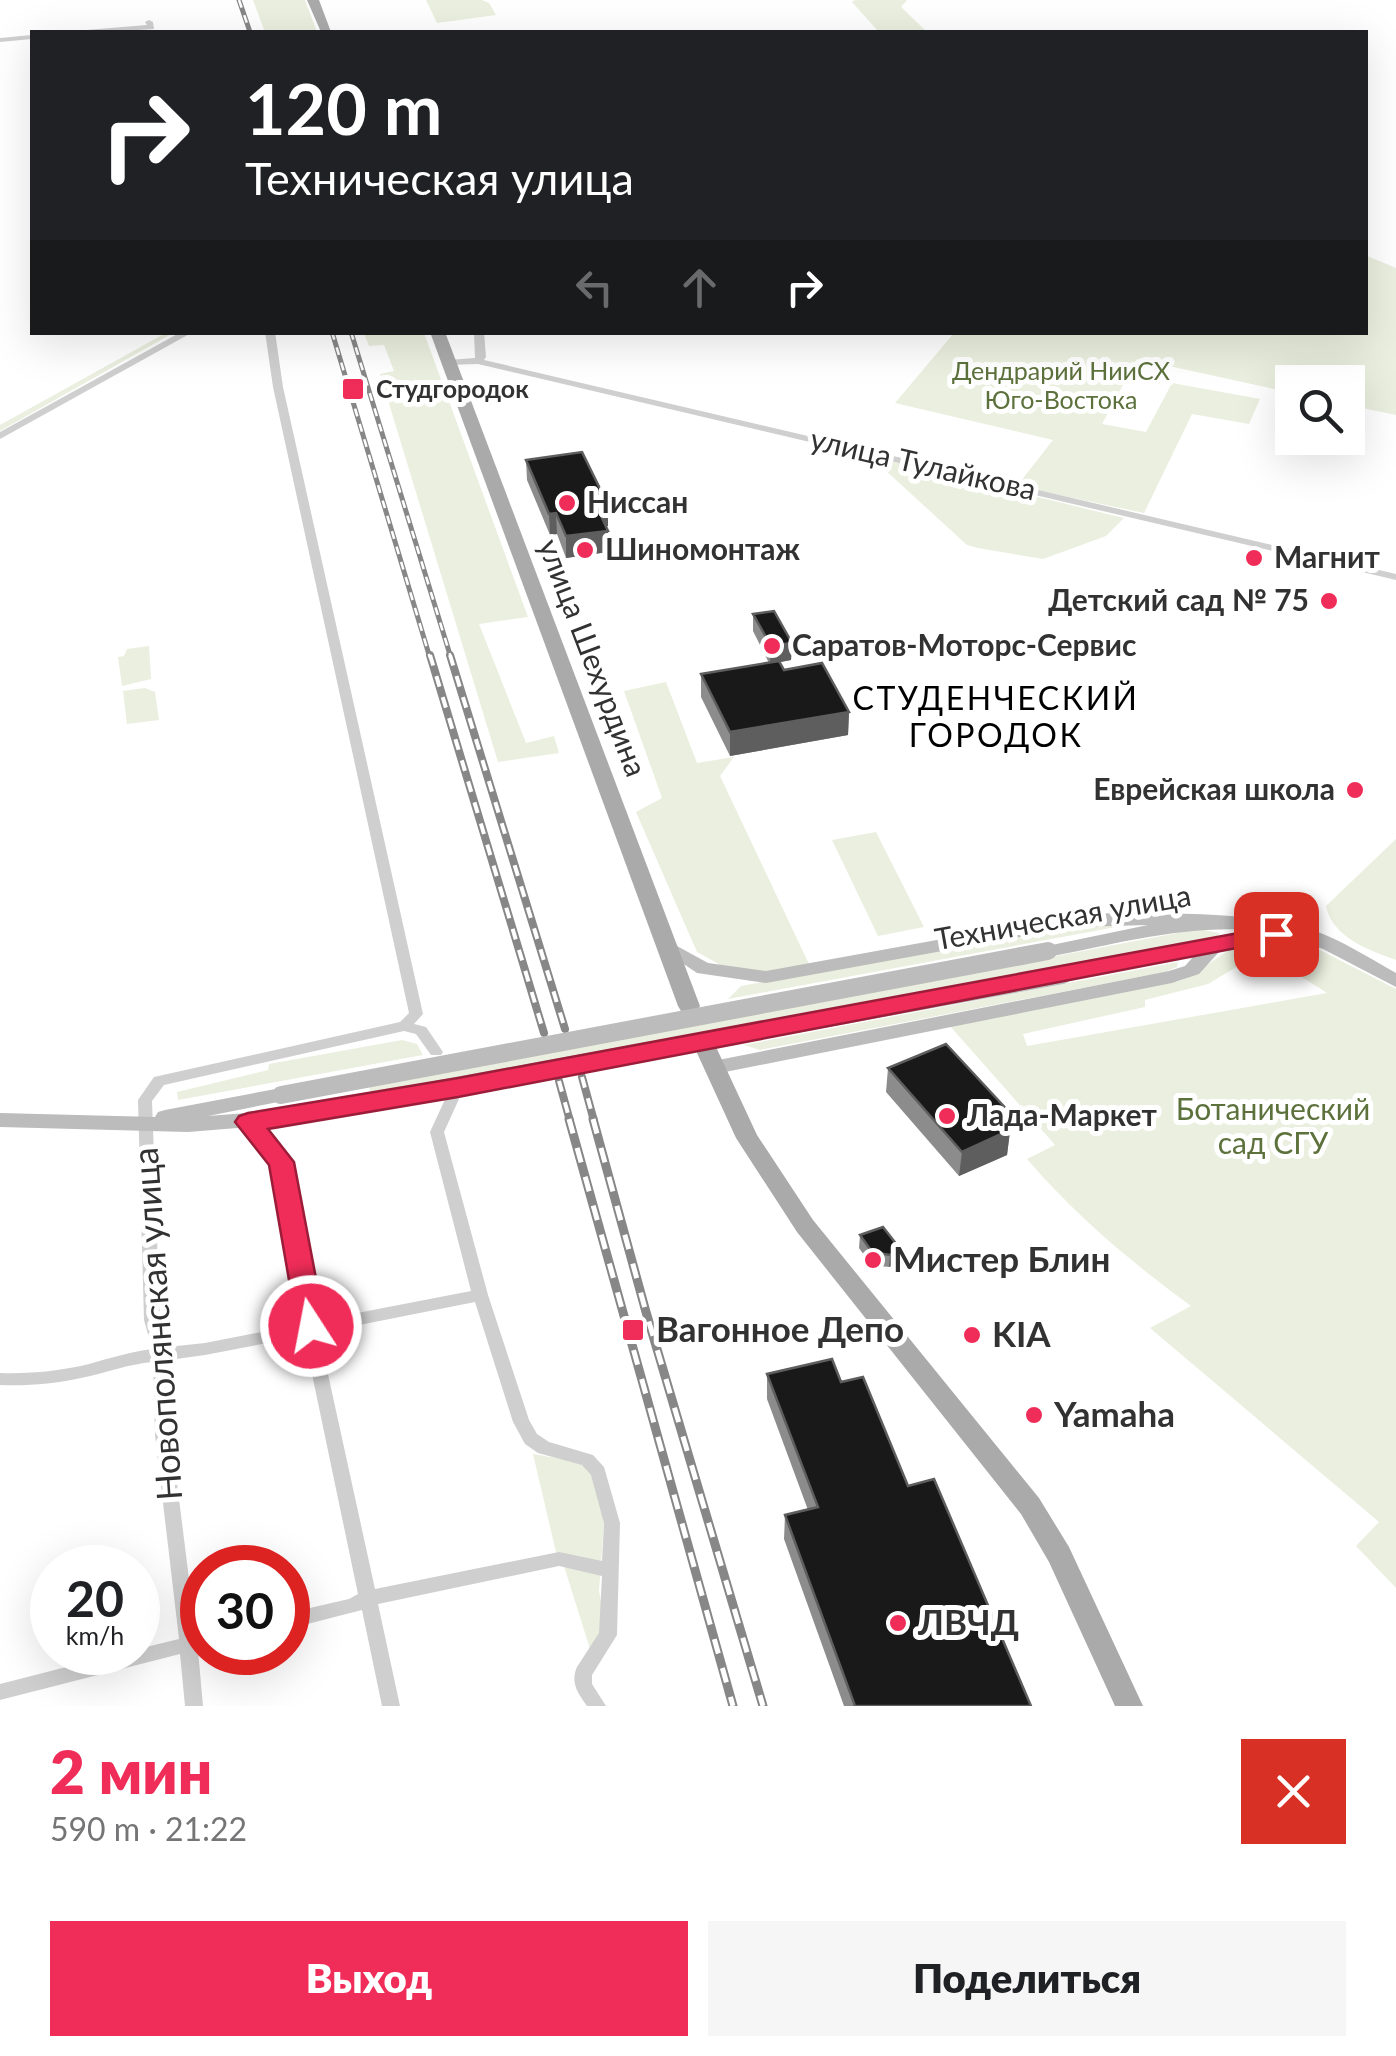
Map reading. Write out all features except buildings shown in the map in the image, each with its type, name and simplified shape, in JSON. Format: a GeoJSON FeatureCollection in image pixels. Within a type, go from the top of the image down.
{"type":"FeatureCollection","features":[{"type":"Feature","properties":{"kind":"main road"},"geometry":{"type":"LineString","coordinates":[[314,0],[325,30]]}},
{"type":"Feature","properties":{"kind":"main road","name":"улица Шехурдина"},"geometry":{"type":"LineString","coordinates":[[438,335],[689,1006]]}},
{"type":"Feature","properties":{"kind":"main road"},"geometry":{"type":"LineString","coordinates":[[666,946],[704,969],[766,977],[1075,921],[1132,918],[1214,922]]}},
{"type":"Feature","properties":{"kind":"main road","name":"Техническая улица"},"geometry":{"type":"LineString","coordinates":[[145,1122],[1214,922],[1268,925],[1306,934]]}},
{"type":"Feature","properties":{"kind":"main road","name":"Техническая улица"},"geometry":{"type":"LineString","coordinates":[[0,1120],[248,1122],[287,1117],[1276,934],[1306,934]]}},
{"type":"Feature","properties":{"kind":"main road"},"geometry":{"type":"LineString","coordinates":[[1306,934],[1396,981]]}},
{"type":"Feature","properties":{"kind":"main road"},"geometry":{"type":"LineString","coordinates":[[1129,1706],[1059,1555],[1030,1506],[805,1226],[747,1138],[711,1060],[1172,977],[1192,970],[1219,947]]}},
{"type":"Feature","properties":{"kind":"street"},"geometry":{"type":"LineString","coordinates":[[112,30],[151,27],[149,22]]}},
{"type":"Feature","properties":{"kind":"street"},"geometry":{"type":"LineString","coordinates":[[0,40],[30,37]]}},
{"type":"Feature","properties":{"kind":"street"},"geometry":{"type":"LineString","coordinates":[[0,436],[184,335]]}},
{"type":"Feature","properties":{"kind":"street"},"geometry":{"type":"LineString","coordinates":[[270,335],[278,387],[416,1014],[404,1026]]}},
{"type":"Feature","properties":{"kind":"street"},"geometry":{"type":"LineString","coordinates":[[478,361],[482,357],[479,335]]}},
{"type":"Feature","properties":{"kind":"street","name":"улица Тулайкова"},"geometry":{"type":"LineString","coordinates":[[448,363],[478,361],[1396,577]]}},
{"type":"Feature","properties":{"kind":"street"},"geometry":{"type":"LineString","coordinates":[[1214,922],[1231,926],[1236,933],[1234,940],[1219,947]]}},
{"type":"Feature","properties":{"kind":"street"},"geometry":{"type":"LineString","coordinates":[[145,1122],[144,1100],[159,1081],[404,1026],[422,1030],[436,1052]]}},
{"type":"Feature","properties":{"kind":"street"},"geometry":{"type":"LineString","coordinates":[[452,1099],[437,1132],[480,1295],[521,1422],[530,1439],[544,1448],[587,1460],[598,1472],[612,1524],[608,1635],[583,1673],[583,1686],[597,1706]]}},
{"type":"Feature","properties":{"kind":"street","name":"Новополянская улица"},"geometry":{"type":"LineString","coordinates":[[145,1122],[152,1320],[162,1355],[162,1423],[181,1545]]}},
{"type":"Feature","properties":{"kind":"street"},"geometry":{"type":"LineString","coordinates":[[248,1122],[281,1162],[311,1326],[391,1706]]}},
{"type":"Feature","properties":{"kind":"street"},"geometry":{"type":"LineString","coordinates":[[0,1379],[30,1380],[480,1295]]}},
{"type":"Feature","properties":{"kind":"street"},"geometry":{"type":"LineString","coordinates":[[310,1616],[368,1598],[559,1559],[608,1570]]}},
{"type":"Feature","properties":{"kind":"street"},"geometry":{"type":"LineString","coordinates":[[0,1692],[180,1647]]}},
{"type":"Feature","properties":{"kind":"street","name":"Новополянская улица"},"geometry":{"type":"LineString","coordinates":[[194,1706],[195,1675]]}},
{"type":"Feature","properties":{"kind":"green space"},"geometry":{"type":"Polygon","coordinates":[[[253,0],[305,0],[316,30],[264,30],[253,0]]]}},
{"type":"Feature","properties":{"kind":"green space"},"geometry":{"type":"Polygon","coordinates":[[[426,0],[482,0],[489,3],[496,15],[437,23],[426,0]]]}},
{"type":"Feature","properties":{"kind":"green space"},"geometry":{"type":"Polygon","coordinates":[[[907,0],[901,7],[925,30],[877,30],[852,2],[907,0]]]}},
{"type":"Feature","properties":{"kind":"green space","name":"Дендрарий НииСХ Юго-Востока"},"geometry":{"type":"Polygon","coordinates":[[[1368,256],[1396,268],[1396,415],[1365,409],[1365,365],[1275,365],[1275,389],[1137,359],[1102,424],[1146,432],[1172,383],[1260,399],[1249,424],[1192,414],[1144,513],[1017,486],[1053,440],[895,403],[952,335],[1368,335],[1368,256]]]}},
{"type":"Feature","properties":{"kind":"green space"},"geometry":{"type":"Polygon","coordinates":[[[162,335],[169,335],[0,431],[0,425],[162,335]]]}},
{"type":"Feature","properties":{"kind":"green space"},"geometry":{"type":"Polygon","coordinates":[[[365,335],[425,335],[528,617],[479,624],[526,743],[554,736],[559,753],[498,762],[380,374],[394,371],[384,345],[369,346],[365,335]]]}},
{"type":"Feature","properties":{"kind":"green space"},"geometry":{"type":"Polygon","coordinates":[[[890,461],[1124,518],[1106,536],[1043,559],[978,548],[967,545],[884,469],[890,461]]]}},
{"type":"Feature","properties":{"kind":"green space"},"geometry":{"type":"Polygon","coordinates":[[[149,646],[151,679],[122,686],[118,657],[124,656],[127,649],[149,646]]]}},
{"type":"Feature","properties":{"kind":"green space"},"geometry":{"type":"Polygon","coordinates":[[[666,682],[697,763],[734,757],[720,776],[809,964],[767,973],[724,967],[697,952],[636,812],[662,798],[624,691],[666,682]]]}},
{"type":"Feature","properties":{"kind":"green space"},"geometry":{"type":"Polygon","coordinates":[[[145,688],[155,692],[159,720],[127,724],[123,691],[145,688]]]}},
{"type":"Feature","properties":{"kind":"green space"},"geometry":{"type":"Polygon","coordinates":[[[876,832],[924,927],[878,936],[832,840],[876,832]]]}},
{"type":"Feature","properties":{"kind":"green space"},"geometry":{"type":"Polygon","coordinates":[[[1396,839],[1396,960],[1343,934],[1326,906],[1396,839]]]}},
{"type":"Feature","properties":{"kind":"green space"},"geometry":{"type":"Polygon","coordinates":[[[1076,925],[1127,925],[728,999],[741,986],[1076,925]]]}},
{"type":"Feature","properties":{"kind":"green space"},"geometry":{"type":"Polygon","coordinates":[[[1198,929],[1220,933],[1215,938],[415,1088],[370,1091],[369,1087],[1198,929]]]}},
{"type":"Feature","properties":{"kind":"green space","name":"Ботанический сад СГУ"},"geometry":{"type":"Polygon","coordinates":[[[1259,943],[1316,948],[1396,989],[1396,1588],[1356,1546],[1379,1522],[1150,1328],[1191,1306],[1105,1237],[1027,1159],[1055,1145],[950,1026],[1180,981],[1239,946],[1247,958],[1243,963],[1208,984],[1145,1000],[1145,1007],[1023,1034],[1027,1046],[1327,993],[1267,955],[1259,943]]]}},
{"type":"Feature","properties":{"kind":"green space"},"geometry":{"type":"Polygon","coordinates":[[[1178,962],[1177,967],[1165,972],[760,1050],[744,1045],[1178,962]]]}},
{"type":"Feature","properties":{"kind":"green space"},"geometry":{"type":"Polygon","coordinates":[[[402,1040],[417,1044],[423,1055],[178,1100],[177,1092],[268,1070],[269,1064],[402,1040]]]}},
{"type":"Feature","properties":{"kind":"green space"},"geometry":{"type":"Polygon","coordinates":[[[533,1454],[578,1462],[592,1473],[604,1521],[599,1591],[605,1624],[590,1649],[556,1552],[533,1454]]]}},
{"type":"Feature","properties":{"kind":"railway"},"geometry":{"type":"LineString","coordinates":[[239,0],[249,30]]}},
{"type":"Feature","properties":{"kind":"railway"},"geometry":{"type":"LineString","coordinates":[[333,335],[430,658]]}},
{"type":"Feature","properties":{"kind":"railway"},"geometry":{"type":"LineString","coordinates":[[352,335],[451,658]]}},
{"type":"Feature","properties":{"kind":"railway"},"geometry":{"type":"LineString","coordinates":[[430,655],[544,1033]]}},
{"type":"Feature","properties":{"kind":"railway"},"geometry":{"type":"LineString","coordinates":[[450,655],[565,1029]]}},
{"type":"Feature","properties":{"kind":"railway"},"geometry":{"type":"LineString","coordinates":[[582,1077],[594,1121]]}},
{"type":"Feature","properties":{"kind":"railway"},"geometry":{"type":"LineString","coordinates":[[559,1081],[570,1121]]}},
{"type":"Feature","properties":{"kind":"railway"},"geometry":{"type":"LineString","coordinates":[[569,1119],[733,1706]]}},
{"type":"Feature","properties":{"kind":"railway"},"geometry":{"type":"LineString","coordinates":[[593,1119],[763,1706]]}},
{"type":"Feature","properties":{"kind":"place","name":"Студгородок"},"geometry":{"type":"Point","coordinates":[353,389]}},
{"type":"Feature","properties":{"kind":"place","name":"Ниссан"},"geometry":{"type":"Point","coordinates":[567,503]}},
{"type":"Feature","properties":{"kind":"place","name":"Шиномонтаж"},"geometry":{"type":"Point","coordinates":[585,550]}},
{"type":"Feature","properties":{"kind":"place","name":"Магнит"},"geometry":{"type":"Point","coordinates":[1254,558]}},
{"type":"Feature","properties":{"kind":"place","name":"Детский сад № 75"},"geometry":{"type":"Point","coordinates":[1329,601]}},
{"type":"Feature","properties":{"kind":"place","name":"Саратов-Моторс-Сервис"},"geometry":{"type":"Point","coordinates":[772,646]}},
{"type":"Feature","properties":{"kind":"place","name":"Еврейская школа"},"geometry":{"type":"Point","coordinates":[1355,790]}},
{"type":"Feature","properties":{"kind":"place","name":"Лада-Маркет"},"geometry":{"type":"Point","coordinates":[947,1116]}},
{"type":"Feature","properties":{"kind":"place","name":"Мистер Блин"},"geometry":{"type":"Point","coordinates":[873,1260]}},
{"type":"Feature","properties":{"kind":"place","name":"Вагонное Депо"},"geometry":{"type":"Point","coordinates":[633,1330]}},
{"type":"Feature","properties":{"kind":"place","name":"KIA"},"geometry":{"type":"Point","coordinates":[972,1335]}},
{"type":"Feature","properties":{"kind":"place","name":"Yamaha"},"geometry":{"type":"Point","coordinates":[1034,1415]}},
{"type":"Feature","properties":{"kind":"place","name":"ЛВЧД"},"geometry":{"type":"Point","coordinates":[898,1623]}},
{"type":"Feature","properties":{"kind":"district","name":"СТУДЕНЧЕСКИЙ ГОРОДОК"},"geometry":{"type":"Point","coordinates":[996,718]}},
{"type":"Feature","properties":{"kind":"route"},"geometry":{"type":"LineString","coordinates":[[311,1326],[281,1162],[248,1122],[458,1088],[1276,934]]}}]}
